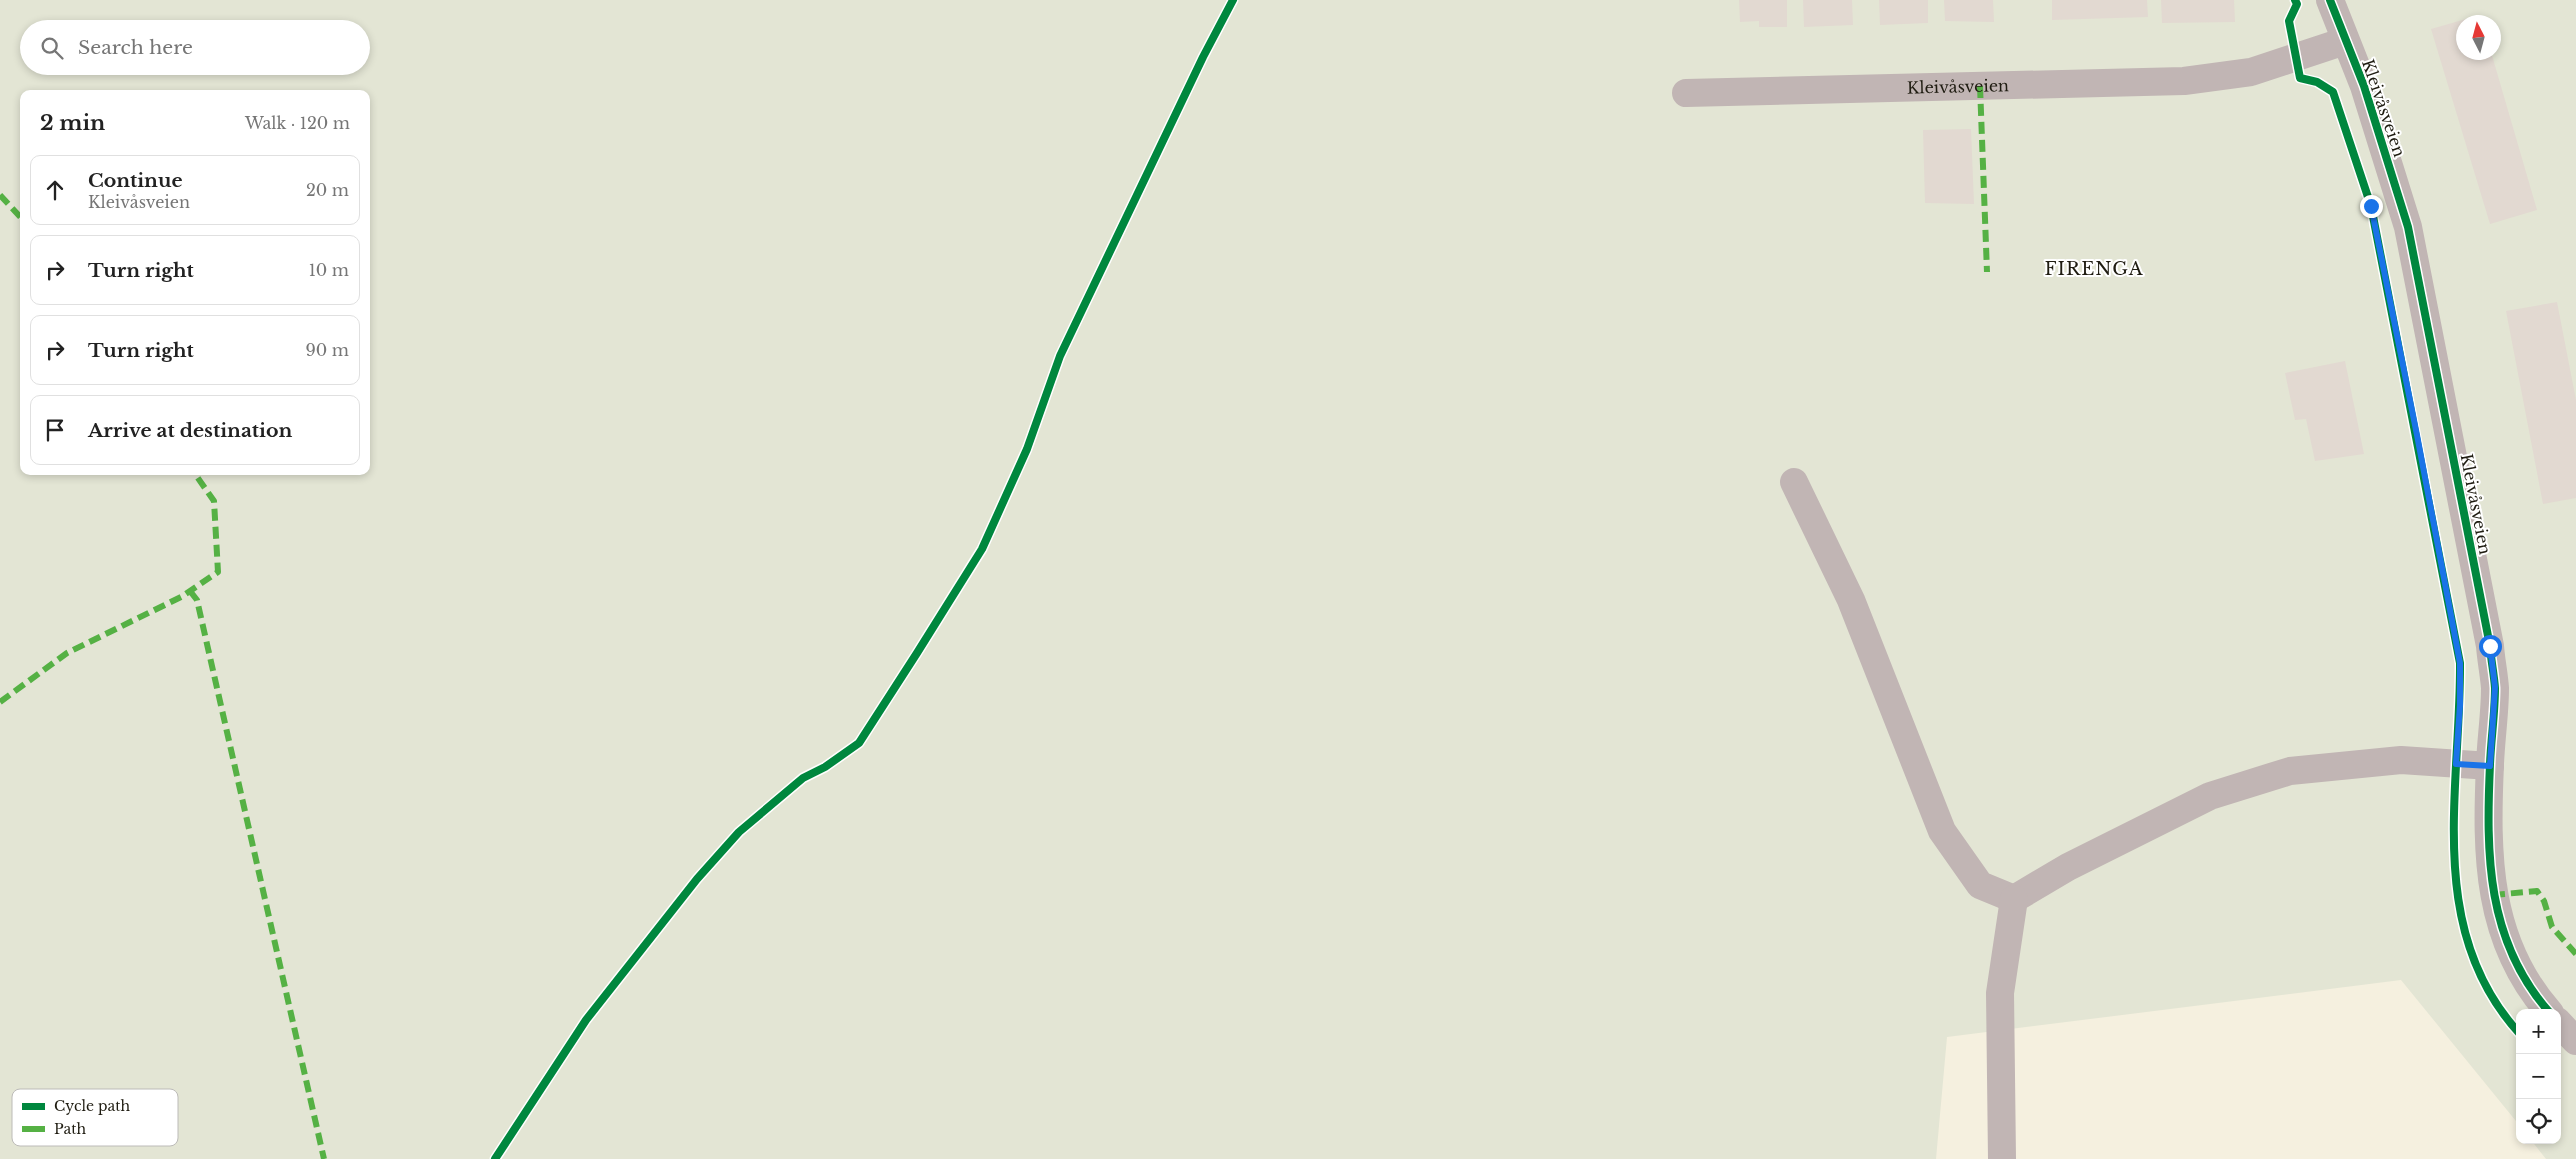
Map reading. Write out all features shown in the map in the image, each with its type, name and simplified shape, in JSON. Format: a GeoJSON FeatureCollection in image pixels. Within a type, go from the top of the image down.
{"type":"FeatureCollection","features":[{"type":"Feature","properties":{"kind":"street","name":"Kleivåsveien"},"geometry":{"type":"LineString","coordinates":[[2330,0],[2364,86],[2408,227],[2490,646],[2495,687],[2490,766],[2490,856],[2493,896],[2504,936],[2524,978],[2547,1009]]}},
{"type":"Feature","properties":{"kind":"street","name":"Kleivåsveien"},"geometry":{"type":"LineString","coordinates":[[1686,92],[2184,82],[2251,72],[2345,42]]}},
{"type":"Feature","properties":{"kind":"street"},"geometry":{"type":"LineString","coordinates":[[1794,482],[1851,600],[1942,831],[1980,885],[2014,899]]}},
{"type":"Feature","properties":{"kind":"street"},"geometry":{"type":"LineString","coordinates":[[2014,899],[2068,867],[2210,796],[2290,771],[2401,760],[2490,766]]}},
{"type":"Feature","properties":{"kind":"street"},"geometry":{"type":"LineString","coordinates":[[2002,1159],[2000,993],[2014,899]]}},
{"type":"Feature","properties":{"kind":"street"},"geometry":{"type":"LineString","coordinates":[[2561,1024],[2576,1041]]}},
{"type":"Feature","properties":{"kind":"green space"},"geometry":{"type":"Polygon","coordinates":[[[0,0],[2576,0],[2576,1159],[2546,1159],[2534,1144],[2561,1144],[2561,1009],[2516,1009],[2516,1121],[2401,980],[1947,1037],[1936,1159],[0,1159],[0,0]]]}},
{"type":"Feature","properties":{"kind":"building"},"geometry":{"type":"Polygon","coordinates":[[[1739,0],[1787,0],[1787,27],[1759,27],[1759,21],[1740,22],[1739,0]]]}},
{"type":"Feature","properties":{"kind":"building"},"geometry":{"type":"Polygon","coordinates":[[[1803,0],[1852,0],[1853,25],[1804,27],[1803,0]]]}},
{"type":"Feature","properties":{"kind":"building"},"geometry":{"type":"Polygon","coordinates":[[[1879,0],[1928,0],[1928,23],[1880,25],[1879,0]]]}},
{"type":"Feature","properties":{"kind":"building"},"geometry":{"type":"Polygon","coordinates":[[[1944,0],[1993,0],[1994,22],[1945,21],[1944,0]]]}},
{"type":"Feature","properties":{"kind":"building"},"geometry":{"type":"Polygon","coordinates":[[[2052,0],[2147,0],[2148,17],[2052,20],[2052,0]]]}},
{"type":"Feature","properties":{"kind":"building"},"geometry":{"type":"Polygon","coordinates":[[[2161,0],[2234,0],[2235,22],[2162,23],[2161,0]]]}},
{"type":"Feature","properties":{"kind":"building"},"geometry":{"type":"Polygon","coordinates":[[[2456,22],[2456,60],[2493,60],[2537,210],[2490,224],[2431,29],[2456,22]]]}},
{"type":"Feature","properties":{"kind":"building"},"geometry":{"type":"Polygon","coordinates":[[[1971,129],[1974,204],[1925,203],[1923,130],[1971,129]]]}},
{"type":"Feature","properties":{"kind":"building"},"geometry":{"type":"Polygon","coordinates":[[[2557,302],[2576,400],[2576,498],[2543,504],[2506,311],[2557,302]]]}},
{"type":"Feature","properties":{"kind":"building"},"geometry":{"type":"Polygon","coordinates":[[[2345,361],[2364,454],[2315,461],[2306,419],[2295,420],[2285,373],[2345,361]]]}},
{"type":"Feature","properties":{"kind":"marked path"},"geometry":{"type":"LineString","coordinates":[[1980,86],[1987,272]]}},
{"type":"Feature","properties":{"kind":"marked path"},"geometry":{"type":"LineString","coordinates":[[0,195],[20,217]]}},
{"type":"Feature","properties":{"kind":"marked path"},"geometry":{"type":"LineString","coordinates":[[0,702],[67,653],[181,597],[218,572],[214,501],[196,475]]}},
{"type":"Feature","properties":{"kind":"marked path"},"geometry":{"type":"LineString","coordinates":[[190,591],[197,600],[324,1159]]}},
{"type":"Feature","properties":{"kind":"marked path"},"geometry":{"type":"LineString","coordinates":[[2493,895],[2537,891],[2544,901],[2552,927],[2576,954]]}},
{"type":"Feature","properties":{"kind":"cycle path"},"geometry":{"type":"LineString","coordinates":[[495,1159],[586,1020],[697,879],[739,832],[803,778],[825,767],[859,743],[917,653],[982,549],[1027,449],[1060,356],[1203,57],[1233,0]]}},
{"type":"Feature","properties":{"kind":"cycle path"},"geometry":{"type":"LineString","coordinates":[[2295,0],[2297,4],[2289,21],[2300,78],[2317,82],[2333,92],[2371,206],[2460,663],[2454,808],[2454,857],[2459,904],[2470,950],[2490,993],[2516,1029]]}},
{"type":"Feature","properties":{"kind":"cycle path"},"geometry":{"type":"LineString","coordinates":[[2330,0],[2364,86],[2408,227],[2490,646],[2495,688],[2489,798],[2490,863],[2494,895],[2502,926],[2513,956],[2529,985],[2547,1009]]}},
{"type":"Feature","properties":{"kind":"district","name":"FIRENGA"},"geometry":{"type":"Point","coordinates":[2094,269]}},
{"type":"Feature","properties":{"kind":"route"},"geometry":{"type":"LineString","coordinates":[[2371,206],[2460,663],[2460,705],[2456,764],[2490,766],[2495,687],[2490,646]]}}]}
